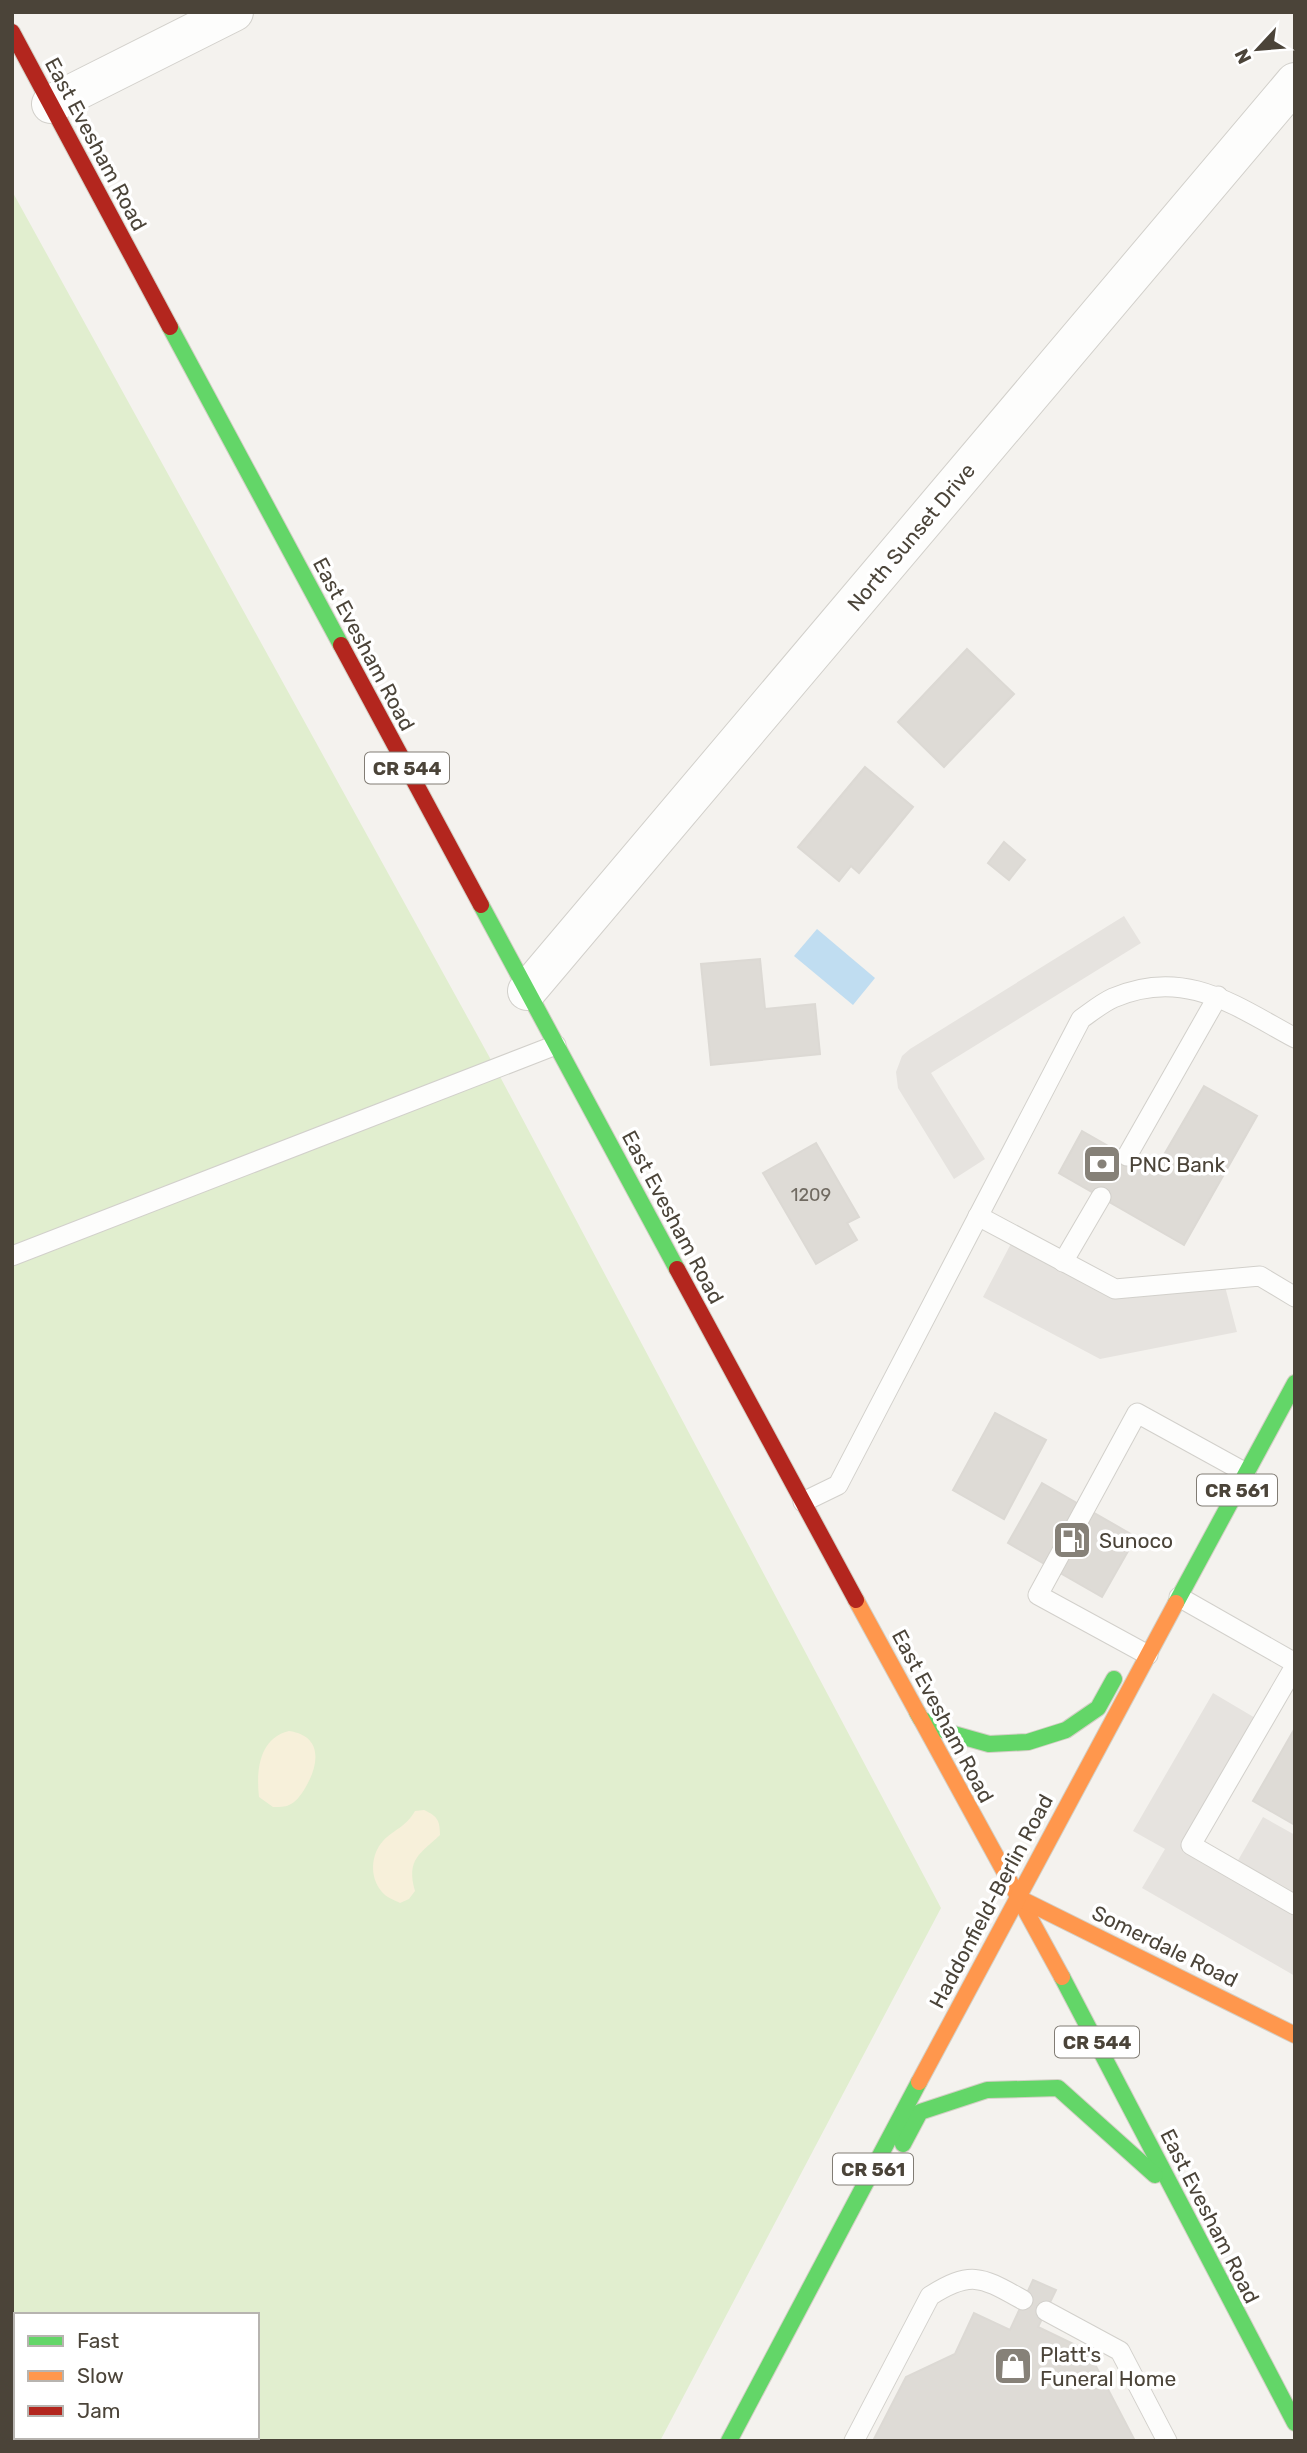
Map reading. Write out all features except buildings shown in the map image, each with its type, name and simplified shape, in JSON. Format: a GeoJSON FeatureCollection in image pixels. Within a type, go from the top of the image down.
{"type":"FeatureCollection","features":[{"type":"Feature","properties":{"kind":"main road","name":"East Evesham Road"},"geometry":{"type":"LineString","coordinates":[[12,32],[556,1045],[1081,2011],[1295,2423]]}},
{"type":"Feature","properties":{"kind":"main road","name":"Haddonfield-Berlin Road"},"geometry":{"type":"LineString","coordinates":[[729,2441],[1017,1897],[1295,1383]]}},
{"type":"Feature","properties":{"kind":"main road"},"geometry":{"type":"LineString","coordinates":[[917,1712],[921,1719],[950,1733],[989,1744],[1028,1742],[1066,1730],[1098,1708],[1113,1679],[1138,1672]]}},
{"type":"Feature","properties":{"kind":"main road","name":"Somerdale Road"},"geometry":{"type":"LineString","coordinates":[[1017,1897],[1295,2035]]}},
{"type":"Feature","properties":{"kind":"main road"},"geometry":{"type":"LineString","coordinates":[[879,2157],[899,2151],[920,2112],[987,2090],[1058,2088],[1172,2190]]}},
{"type":"Feature","properties":{"kind":"street"},"geometry":{"type":"LineString","coordinates":[[51,104],[234,12]]}},
{"type":"Feature","properties":{"kind":"street","name":"North Sunset Drive"},"geometry":{"type":"LineString","coordinates":[[527,991],[1295,82]]}},
{"type":"Feature","properties":{"kind":"lane"},"geometry":{"type":"LineString","coordinates":[[803,1502],[838,1485],[1081,1019],[1111,998],[1146,988],[1182,987],[1218,996],[1295,1038]]}},
{"type":"Feature","properties":{"kind":"lane"},"geometry":{"type":"LineString","coordinates":[[1127,1156],[1218,996]]}},
{"type":"Feature","properties":{"kind":"lane"},"geometry":{"type":"LineString","coordinates":[[12,1256],[556,1045]]}},
{"type":"Feature","properties":{"kind":"lane"},"geometry":{"type":"LineString","coordinates":[[1063,1262],[1101,1198]]}},
{"type":"Feature","properties":{"kind":"lane"},"geometry":{"type":"LineString","coordinates":[[978,1216],[1115,1290],[1260,1276],[1295,1297]]}},
{"type":"Feature","properties":{"kind":"lane"},"geometry":{"type":"LineString","coordinates":[[1148,1655],[1038,1595],[1137,1413],[1246,1473]]}},
{"type":"Feature","properties":{"kind":"lane"},"geometry":{"type":"LineString","coordinates":[[1179,1597],[1295,1665],[1191,1845],[1295,1905]]}},
{"type":"Feature","properties":{"kind":"lane"},"geometry":{"type":"LineString","coordinates":[[854,2441],[930,2296],[946,2286],[965,2280],[985,2279],[1023,2300]]}},
{"type":"Feature","properties":{"kind":"lane"},"geometry":{"type":"LineString","coordinates":[[1046,2311],[1120,2351],[1167,2441]]}},
{"type":"Feature","properties":{"kind":"green space"},"geometry":{"type":"Polygon","coordinates":[[[12,191],[496,1069],[941,1908],[660,2441],[12,2441],[12,191]]]}},
{"type":"Feature","properties":{"kind":"sand"},"geometry":{"type":"Polygon","coordinates":[[[289,1731],[308,1739],[313,1746],[315,1762],[309,1781],[298,1799],[287,1806],[273,1807],[259,1797],[259,1767],[271,1741],[289,1731]]]}},
{"type":"Feature","properties":{"kind":"sand"},"geometry":{"type":"Polygon","coordinates":[[[424,1810],[437,1819],[440,1835],[417,1858],[412,1871],[415,1891],[409,1899],[400,1903],[382,1892],[378,1886],[373,1873],[374,1859],[379,1846],[387,1837],[415,1811],[424,1810]]]}},
{"type":"Feature","properties":{"kind":"shaded area"},"geometry":{"type":"Polygon","coordinates":[[[1124,916],[1141,943],[931,1073],[985,1159],[954,1179],[898,1088],[896,1072],[902,1056],[1124,916]]]}},
{"type":"Feature","properties":{"kind":"shaded area"},"geometry":{"type":"Polygon","coordinates":[[[1015,1236],[1115,1289],[1223,1279],[1237,1332],[1100,1359],[983,1297],[1015,1236]]]}},
{"type":"Feature","properties":{"kind":"shaded area"},"geometry":{"type":"Polygon","coordinates":[[[1213,1693],[1262,1722],[1191,1845],[1233,1869],[1263,1817],[1295,1835],[1295,1976],[1142,1888],[1165,1849],[1133,1831],[1213,1693]]]}},
{"type":"Feature","properties":{"kind":"water"},"geometry":{"type":"Polygon","coordinates":[[[817,929],[875,978],[853,1005],[794,956],[817,929]]]}},
{"type":"Feature","properties":{"kind":"traffic: fast"},"geometry":{"type":"LineString","coordinates":[[170,327],[341,645]]}},
{"type":"Feature","properties":{"kind":"traffic: fast"},"geometry":{"type":"LineString","coordinates":[[481,905],[677,1269]]}},
{"type":"Feature","properties":{"kind":"traffic: fast"},"geometry":{"type":"LineString","coordinates":[[1176,1603],[1295,1383]]}},
{"type":"Feature","properties":{"kind":"traffic: fast"},"geometry":{"type":"LineString","coordinates":[[917,1712],[921,1719],[950,1733],[989,1744],[1028,1742],[1066,1730],[1098,1708],[1114,1679]]}},
{"type":"Feature","properties":{"kind":"traffic: fast"},"geometry":{"type":"LineString","coordinates":[[1062,1977],[1295,2423]]}},
{"type":"Feature","properties":{"kind":"traffic: fast"},"geometry":{"type":"LineString","coordinates":[[729,2441],[919,2082]]}},
{"type":"Feature","properties":{"kind":"traffic: fast"},"geometry":{"type":"LineString","coordinates":[[903,2144],[920,2112],[987,2090],[1058,2088],[1155,2175]]}},
{"type":"Feature","properties":{"kind":"traffic: slow"},"geometry":{"type":"LineString","coordinates":[[856,1600],[1062,1977]]}},
{"type":"Feature","properties":{"kind":"traffic: slow"},"geometry":{"type":"LineString","coordinates":[[919,2082],[1176,1603]]}},
{"type":"Feature","properties":{"kind":"traffic: slow"},"geometry":{"type":"LineString","coordinates":[[1017,1897],[1295,2035]]}},
{"type":"Feature","properties":{"kind":"traffic: jam"},"geometry":{"type":"LineString","coordinates":[[12,32],[170,327]]}},
{"type":"Feature","properties":{"kind":"traffic: jam"},"geometry":{"type":"LineString","coordinates":[[341,645],[481,905]]}},
{"type":"Feature","properties":{"kind":"traffic: jam"},"geometry":{"type":"LineString","coordinates":[[677,1269],[856,1600]]}},
{"type":"Feature","properties":{"kind":"place","name":"PNC Bank"},"geometry":{"type":"Point","coordinates":[1102,1164]}},
{"type":"Feature","properties":{"kind":"place","name":"Sunoco"},"geometry":{"type":"Point","coordinates":[1072,1540]}},
{"type":"Feature","properties":{"kind":"place","name":"Platt's Funeral Home"},"geometry":{"type":"Point","coordinates":[1013,2366]}}]}
